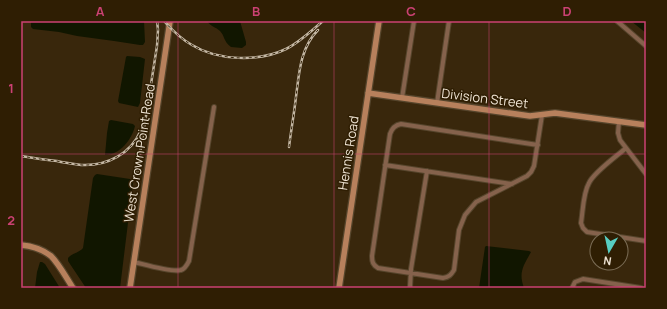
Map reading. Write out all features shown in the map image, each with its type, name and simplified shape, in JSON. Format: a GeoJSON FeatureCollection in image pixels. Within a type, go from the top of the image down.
{"type":"FeatureCollection","features":[{"type":"Feature","properties":{"kind":"street","name":"West Crown Point Road"},"geometry":{"type":"LineString","coordinates":[[130,288],[170,21]]}},
{"type":"Feature","properties":{"kind":"street","name":"Hennis Road"},"geometry":{"type":"LineString","coordinates":[[339,288],[380,21]]}},
{"type":"Feature","properties":{"kind":"street"},"geometry":{"type":"LineString","coordinates":[[402,98],[414,21]]}},
{"type":"Feature","properties":{"kind":"street"},"geometry":{"type":"LineString","coordinates":[[437,103],[449,21]]}},
{"type":"Feature","properties":{"kind":"street"},"geometry":{"type":"LineString","coordinates":[[617,21],[646,46]]}},
{"type":"Feature","properties":{"kind":"street","name":"Division Street"},"geometry":{"type":"LineString","coordinates":[[368,93],[530,116],[555,113],[646,125]]}},
{"type":"Feature","properties":{"kind":"street"},"geometry":{"type":"LineString","coordinates":[[134,262],[180,271],[186,267],[189,261],[214,107]]}},
{"type":"Feature","properties":{"kind":"street"},"geometry":{"type":"LineString","coordinates":[[538,145],[398,124],[392,129],[390,134],[372,260],[374,265],[378,268],[443,278],[447,278],[452,274],[454,270],[459,230],[465,215],[476,202],[527,176],[531,172],[534,166],[538,145],[542,115]]}},
{"type":"Feature","properties":{"kind":"street"},"geometry":{"type":"LineString","coordinates":[[619,121],[618,133],[620,140],[646,174]]}},
{"type":"Feature","properties":{"kind":"street"},"geometry":{"type":"LineString","coordinates":[[626,148],[589,182],[586,191],[581,223],[587,232],[646,241]]}},
{"type":"Feature","properties":{"kind":"street"},"geometry":{"type":"LineString","coordinates":[[385,165],[468,176],[512,184]]}},
{"type":"Feature","properties":{"kind":"street"},"geometry":{"type":"LineString","coordinates":[[410,288],[426,171]]}},
{"type":"Feature","properties":{"kind":"street"},"geometry":{"type":"LineString","coordinates":[[21,244],[41,250],[51,257],[73,288]]}},
{"type":"Feature","properties":{"kind":"street"},"geometry":{"type":"LineString","coordinates":[[572,288],[575,282],[583,279],[641,288]]}},
{"type":"Feature","properties":{"kind":"shaded area"},"geometry":{"type":"Polygon","coordinates":[[[31,21],[144,21],[145,42],[143,45],[140,45],[33,29],[31,27],[31,21]]]}},
{"type":"Feature","properties":{"kind":"shaded area"},"geometry":{"type":"Polygon","coordinates":[[[207,21],[240,21],[246,45],[242,48],[231,47],[220,31],[210,25],[207,21]]]}},
{"type":"Feature","properties":{"kind":"shaded area"},"geometry":{"type":"Polygon","coordinates":[[[631,21],[646,21],[646,33],[631,21]]]}},
{"type":"Feature","properties":{"kind":"shaded area"},"geometry":{"type":"Polygon","coordinates":[[[127,56],[145,59],[140,103],[138,107],[119,103],[118,101],[127,56]]]}},
{"type":"Feature","properties":{"kind":"shaded area"},"geometry":{"type":"Polygon","coordinates":[[[111,120],[133,124],[135,126],[128,141],[120,149],[116,152],[105,155],[109,121],[111,120]]]}},
{"type":"Feature","properties":{"kind":"shaded area"},"geometry":{"type":"Polygon","coordinates":[[[97,174],[130,179],[133,182],[120,288],[86,288],[68,261],[70,256],[83,248],[93,178],[97,174]]]}},
{"type":"Feature","properties":{"kind":"shaded area"},"geometry":{"type":"Polygon","coordinates":[[[486,246],[531,252],[524,265],[522,273],[524,288],[479,288],[486,246]]]}},
{"type":"Feature","properties":{"kind":"shaded area"},"geometry":{"type":"Polygon","coordinates":[[[40,262],[45,264],[60,288],[35,288],[40,262]]]}},
{"type":"Feature","properties":{"kind":"railway"},"geometry":{"type":"LineString","coordinates":[[137,173],[157,46],[157,21]]}},
{"type":"Feature","properties":{"kind":"railway"},"geometry":{"type":"LineString","coordinates":[[164,21],[184,40],[202,50],[226,57],[239,58],[264,56],[286,49],[301,40],[323,21]]}},
{"type":"Feature","properties":{"kind":"railway"},"geometry":{"type":"LineString","coordinates":[[289,147],[301,62],[307,45],[318,30]]}},
{"type":"Feature","properties":{"kind":"railway"},"geometry":{"type":"LineString","coordinates":[[21,156],[66,163],[91,165],[109,161],[125,152],[137,138],[141,130]]}}]}
